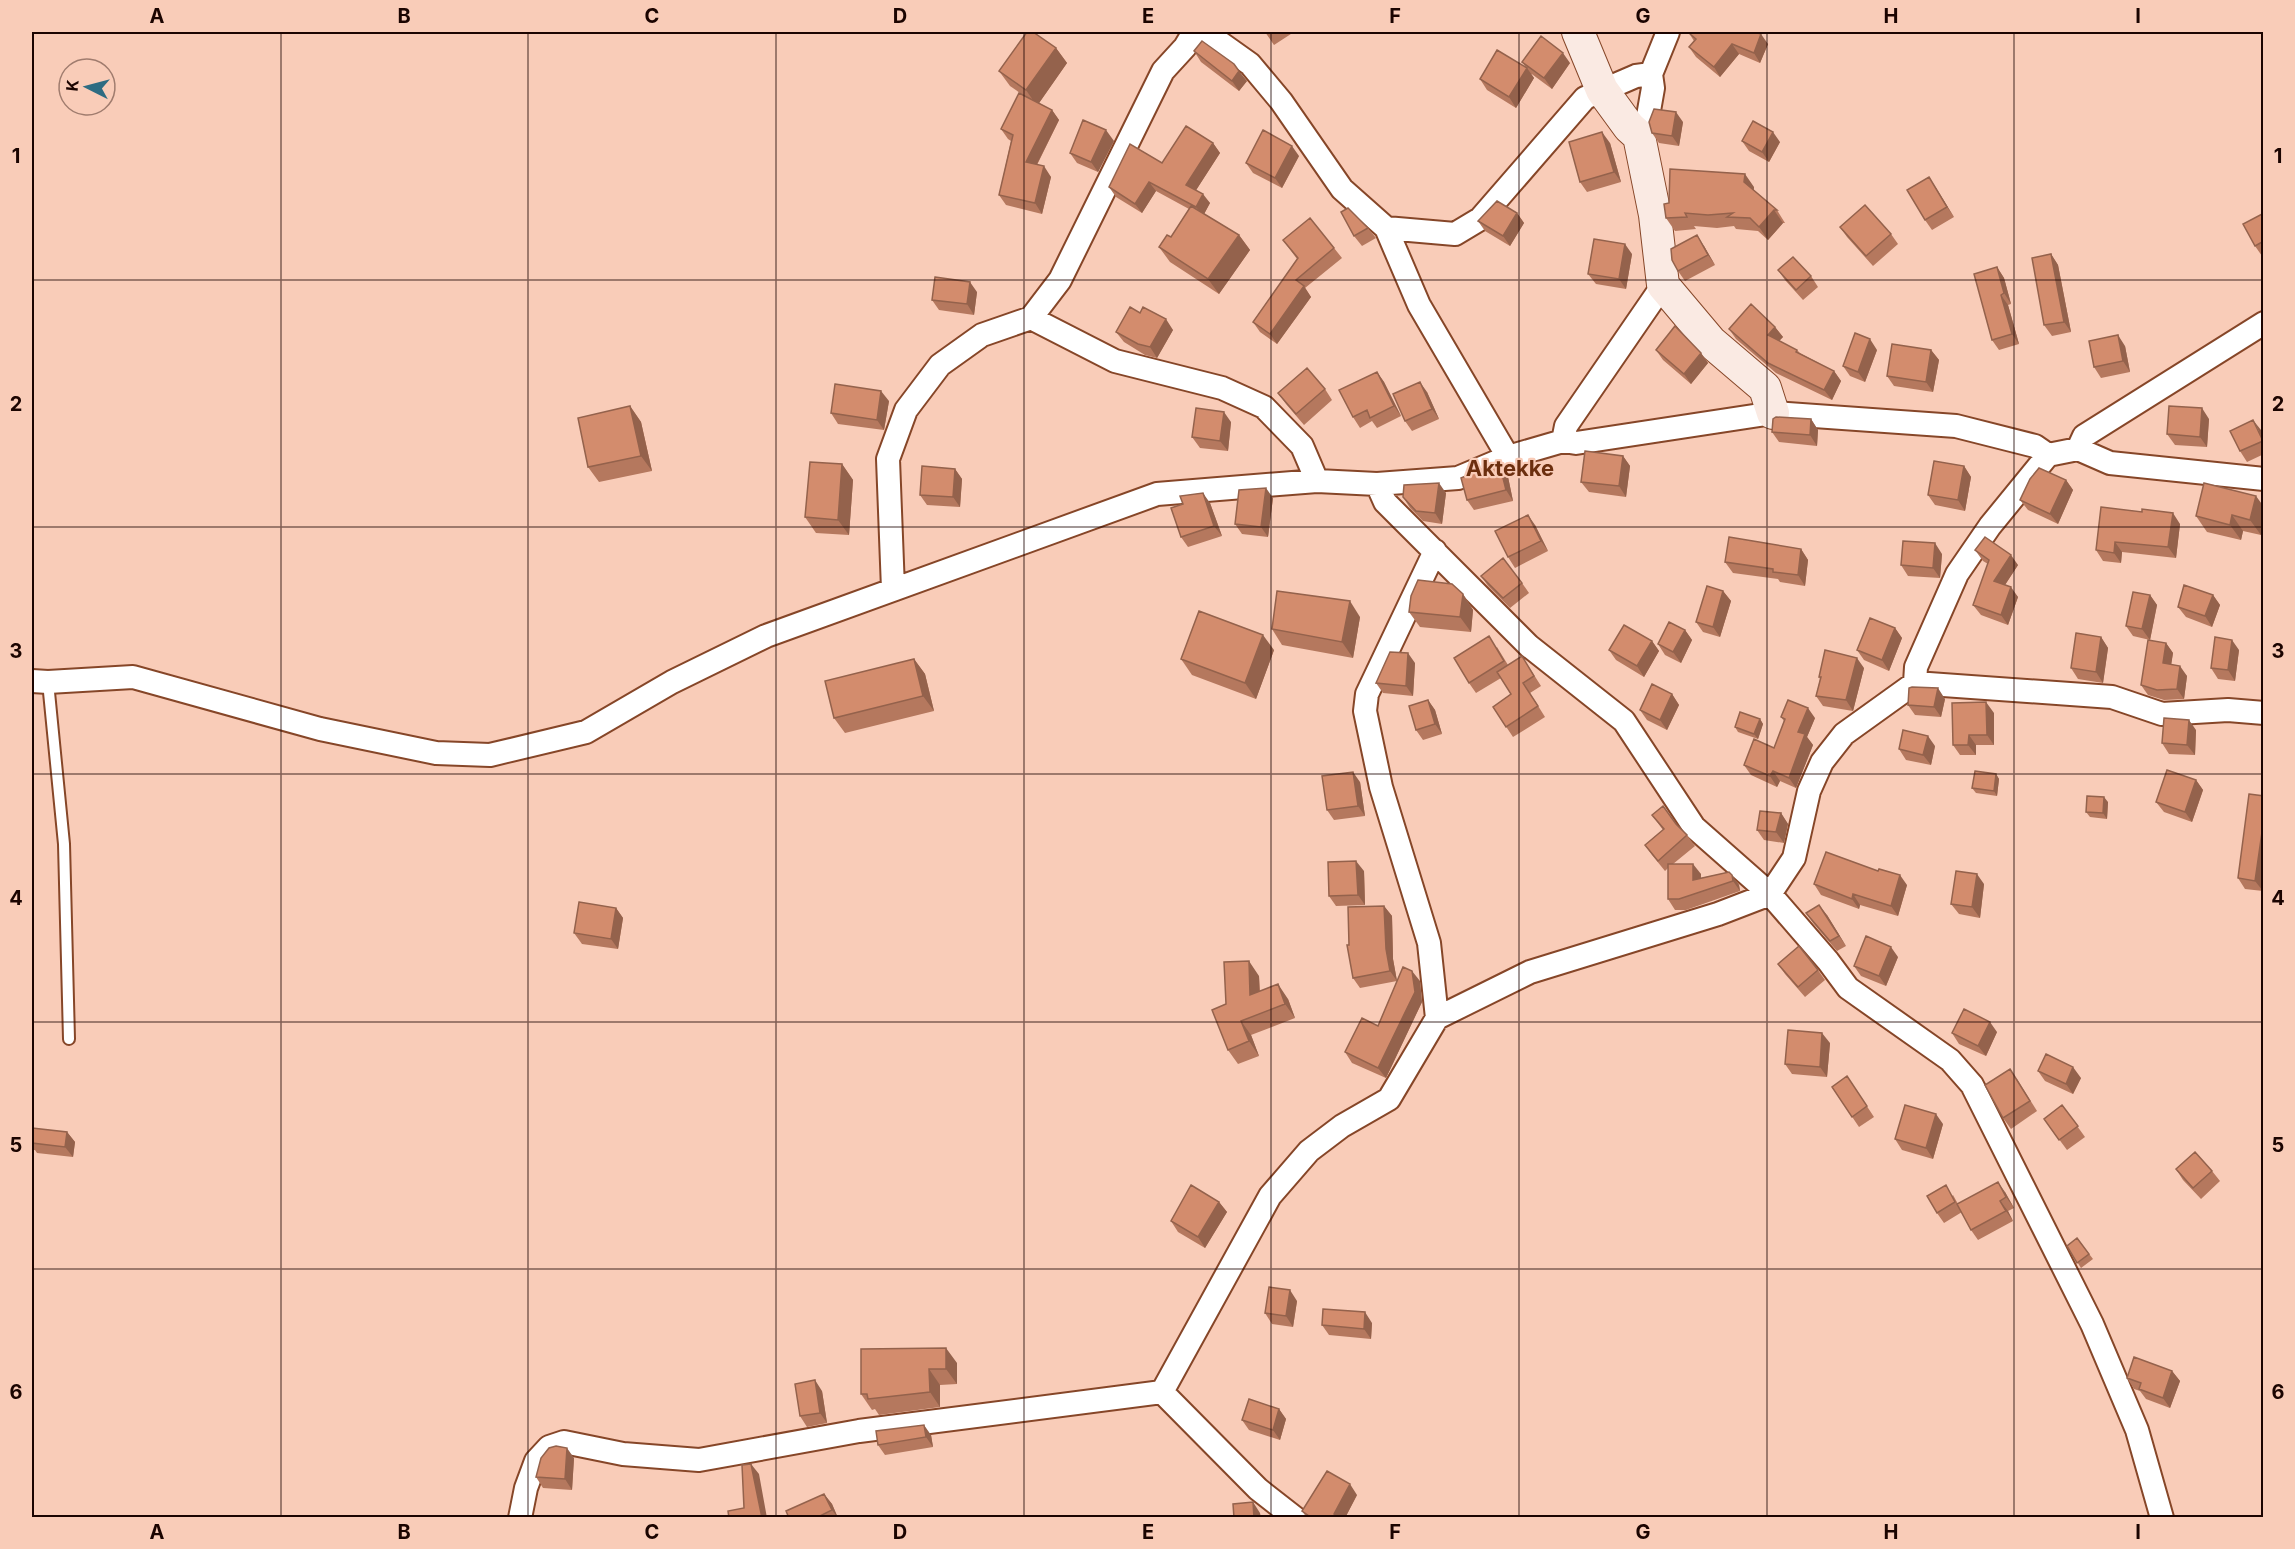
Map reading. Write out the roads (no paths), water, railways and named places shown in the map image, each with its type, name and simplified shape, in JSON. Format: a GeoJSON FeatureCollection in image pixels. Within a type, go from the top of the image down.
{"type":"FeatureCollection","features":[{"type":"Feature","properties":{"kind":"street"},"geometry":{"type":"LineString","coordinates":[[894,589],[888,459],[906,410],[940,365],[982,335],[1031,318],[1060,280],[1163,71],[1185,47],[1194,32]]}},
{"type":"Feature","properties":{"kind":"street"},"geometry":{"type":"LineString","coordinates":[[1205,32],[1250,64],[1281,101],[1342,189],[1386,228],[1419,305],[1508,457]]}},
{"type":"Feature","properties":{"kind":"street"},"geometry":{"type":"LineString","coordinates":[[1578,32],[1602,90],[1629,127],[1639,136],[1655,215],[1663,285],[1711,342],[1765,388],[1773,413]]}},
{"type":"Feature","properties":{"kind":"street"},"geometry":{"type":"LineString","coordinates":[[1639,136],[1647,122],[1653,88],[1651,74],[1668,32]]}},
{"type":"Feature","properties":{"kind":"street"},"geometry":{"type":"LineString","coordinates":[[1386,228],[1455,234],[1480,219],[1585,98],[1636,76],[1651,74]]}},
{"type":"Feature","properties":{"kind":"street"},"geometry":{"type":"LineString","coordinates":[[1563,441],[1566,426],[1663,285]]}},
{"type":"Feature","properties":{"kind":"street"},"geometry":{"type":"LineString","coordinates":[[1031,318],[1115,361],[1222,388],[1263,407],[1302,446],[1317,481]]}},
{"type":"Feature","properties":{"kind":"street"},"geometry":{"type":"LineString","coordinates":[[2078,449],[2084,436],[2264,324]]}},
{"type":"Feature","properties":{"kind":"street"},"geometry":{"type":"LineString","coordinates":[[40,682],[133,677],[320,729],[436,753],[490,755],[586,732],[672,682],[766,636],[1157,494],[1317,481],[1377,484],[1458,478],[1508,457],[1563,441],[1576,443],[1773,413],[1956,426],[2035,446],[2048,455]]}},
{"type":"Feature","properties":{"kind":"street"},"geometry":{"type":"LineString","coordinates":[[1915,682],[1916,668],[1957,574],[1990,526],[2048,455],[2078,449],[2110,463],[2264,479]]}},
{"type":"Feature","properties":{"kind":"street"},"geometry":{"type":"LineString","coordinates":[[1377,484],[1385,502],[1529,646],[1624,721],[1694,827],[1770,894],[1828,961],[1848,988],[1950,1060],[1972,1085],[2092,1324],[2137,1430],[2162,1518]]}},
{"type":"Feature","properties":{"kind":"street"},"geometry":{"type":"LineString","coordinates":[[1435,551],[1367,694],[1365,711],[1381,787],[1429,943],[1437,1018]]}},
{"type":"Feature","properties":{"kind":"street"},"geometry":{"type":"LineString","coordinates":[[1162,1392],[1270,1196],[1309,1150],[1342,1126],[1389,1099],[1437,1018],[1530,972],[1718,914],[1770,894],[1794,858],[1809,791],[1822,762],[1844,734],[1915,682],[2112,697],[2162,714],[2228,710],[2264,713]]}},
{"type":"Feature","properties":{"kind":"street"},"geometry":{"type":"LineString","coordinates":[[520,1518],[526,1488],[537,1461],[549,1447],[564,1442],[623,1454],[699,1460],[859,1431],[1162,1392]]}},
{"type":"Feature","properties":{"kind":"street"},"geometry":{"type":"LineString","coordinates":[[1162,1392],[1258,1488],[1295,1518]]}},
{"type":"Feature","properties":{"kind":"lane"},"geometry":{"type":"LineString","coordinates":[[40,682],[64,844],[69,1039]]}},
{"type":"Feature","properties":{"kind":"district","name":"Aktekke"},"geometry":{"type":"Point","coordinates":[1510,468]}}]}
